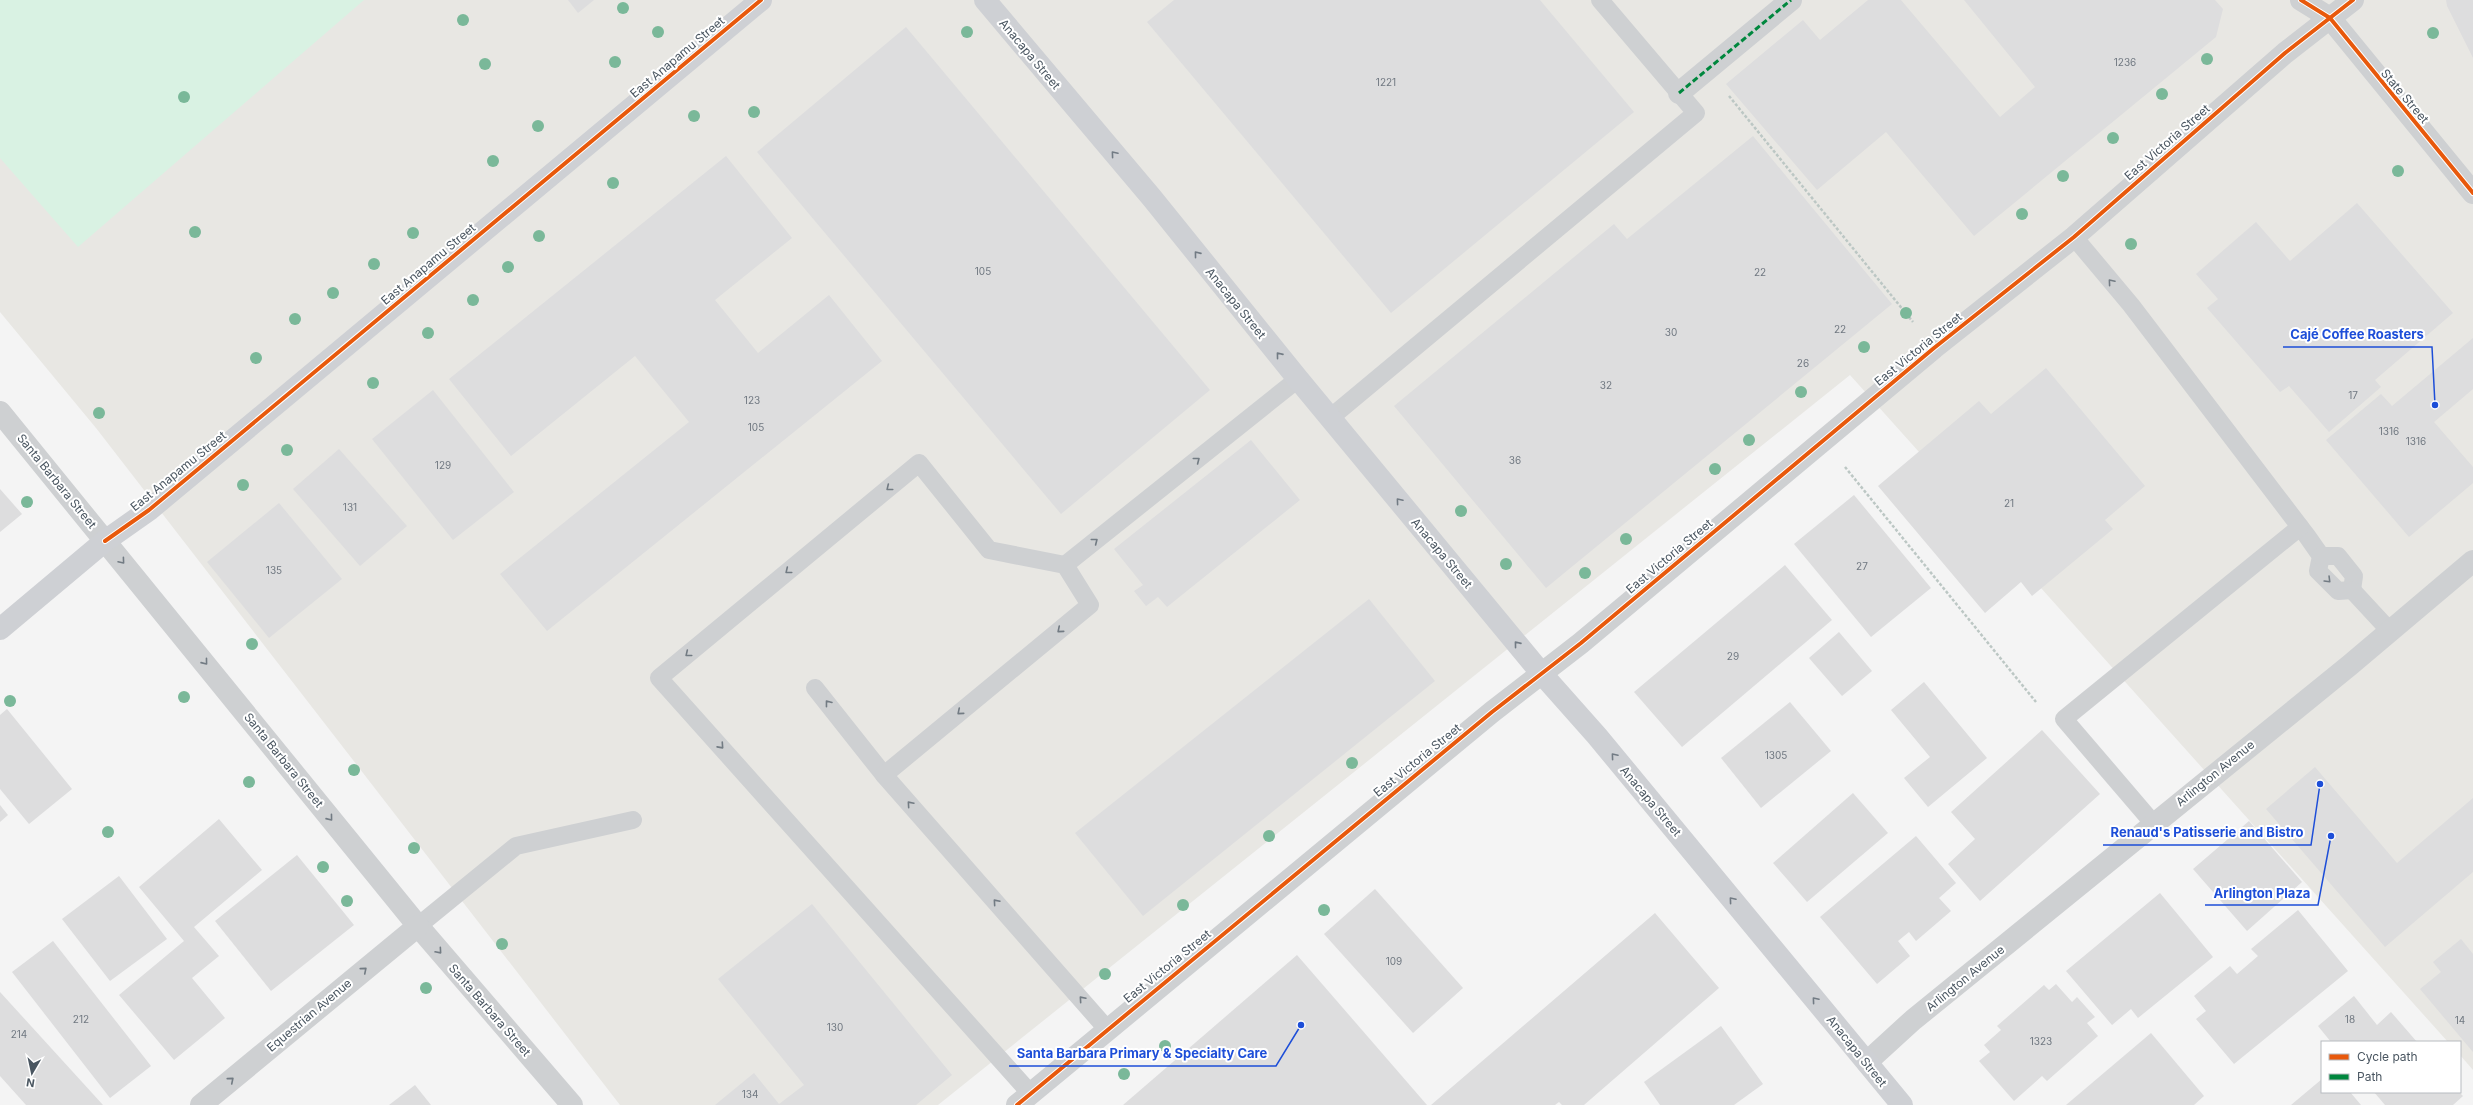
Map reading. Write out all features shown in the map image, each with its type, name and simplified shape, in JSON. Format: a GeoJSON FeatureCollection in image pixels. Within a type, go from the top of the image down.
{"type":"FeatureCollection","features":[{"type":"Feature","properties":{"kind":"street","name":"East Anapamu Street"},"geometry":{"type":"LineString","coordinates":[[0,629],[105,541],[149,510],[761,0]]}},
{"type":"Feature","properties":{"kind":"street","name":"Anacapa Street"},"geometry":{"type":"LineString","coordinates":[[985,0],[1152,198],[1330,418],[1542,674],[1597,736],[1902,1105]]}},
{"type":"Feature","properties":{"kind":"street"},"geometry":{"type":"LineString","coordinates":[[1679,93],[1791,0]]}},
{"type":"Feature","properties":{"kind":"street","name":"State Street"},"geometry":{"type":"LineString","coordinates":[[2301,0],[2330,18],[2473,193]]}},
{"type":"Feature","properties":{"kind":"street","name":"East Victoria Street"},"geometry":{"type":"LineString","coordinates":[[1024,1099],[1492,712],[1542,674],[1934,348],[2074,237],[2285,53],[2353,0]]}},
{"type":"Feature","properties":{"kind":"street","name":"Santa Barbara Street"},"geometry":{"type":"LineString","coordinates":[[0,412],[418,926],[572,1105]]}},
{"type":"Feature","properties":{"kind":"street","name":"Arlington Avenue"},"geometry":{"type":"LineString","coordinates":[[1867,1062],[1913,1020],[2153,823],[2344,670],[2389,630],[2473,561]]}},
{"type":"Feature","properties":{"kind":"street","name":"Equestrian Avenue"},"geometry":{"type":"LineString","coordinates":[[201,1105],[418,926]]}},
{"type":"Feature","properties":{"kind":"lane"},"geometry":{"type":"LineString","coordinates":[[1330,418],[1696,113],[1600,0]]}},
{"type":"Feature","properties":{"kind":"lane"},"geometry":{"type":"LineString","coordinates":[[2074,237],[2136,312],[2321,556],[2338,556],[2354,576],[2352,590],[2389,630]]}},
{"type":"Feature","properties":{"kind":"lane"},"geometry":{"type":"LineString","coordinates":[[1065,565],[1298,379]]}},
{"type":"Feature","properties":{"kind":"lane"},"geometry":{"type":"LineString","coordinates":[[884,775],[1090,605],[1065,565],[989,550],[919,463],[659,678],[1024,1099]]}},
{"type":"Feature","properties":{"kind":"lane"},"geometry":{"type":"LineString","coordinates":[[2153,823],[2064,719],[2300,527]]}},
{"type":"Feature","properties":{"kind":"lane"},"geometry":{"type":"LineString","coordinates":[[815,688],[884,775],[1107,1029]]}},
{"type":"Feature","properties":{"kind":"lane"},"geometry":{"type":"LineString","coordinates":[[418,926],[516,846],[633,820]]}},
{"type":"Feature","properties":{"kind":"path"},"geometry":{"type":"LineString","coordinates":[[1707,70],[1934,348]]}},
{"type":"Feature","properties":{"kind":"path"},"geometry":{"type":"LineString","coordinates":[[1824,440],[2040,706]]}},
{"type":"Feature","properties":{"kind":"shaded area"},"geometry":{"type":"Polygon","coordinates":[[[0,0],[2473,0],[2473,1070],[2461,1056],[2461,1041],[2447,1041],[1850,375],[938,1105],[620,1105],[96,428],[0,312],[0,0]]]}},
{"type":"Feature","properties":{"kind":"green space"},"geometry":{"type":"Polygon","coordinates":[[[0,0],[364,0],[78,247],[0,158],[0,0]]]}},
{"type":"Feature","properties":{"kind":"building"},"geometry":{"type":"Polygon","coordinates":[[[568,0],[594,0],[578,13],[568,0]]]}},
{"type":"Feature","properties":{"kind":"building"},"geometry":{"type":"Polygon","coordinates":[[[1174,0],[1540,0],[1634,112],[1391,313],[1147,22],[1174,0]]]}},
{"type":"Feature","properties":{"kind":"building"},"geometry":{"type":"Polygon","coordinates":[[[1868,0],[1901,0],[2000,117],[2035,87],[1964,0],[2215,0],[2223,9],[2216,37],[1974,236],[1886,132],[1817,190],[1726,84],[1803,20],[1820,40],[1868,0]]]}},
{"type":"Feature","properties":{"kind":"building"},"geometry":{"type":"Polygon","coordinates":[[[2446,0],[2473,0],[2473,58],[2447,6],[2446,0]]]}},
{"type":"Feature","properties":{"kind":"building"},"geometry":{"type":"Polygon","coordinates":[[[906,27],[1210,390],[1061,514],[757,152],[906,27]]]}},
{"type":"Feature","properties":{"kind":"building"},"geometry":{"type":"Polygon","coordinates":[[[1753,136],[1892,304],[1546,588],[1394,406],[1614,224],[1627,239],[1753,136]]]}},
{"type":"Feature","properties":{"kind":"building"},"geometry":{"type":"Polygon","coordinates":[[[726,156],[792,238],[715,300],[758,353],[829,295],[882,361],[547,631],[500,574],[689,422],[635,356],[511,456],[449,379],[726,156]]]}},
{"type":"Feature","properties":{"kind":"building"},"geometry":{"type":"Polygon","coordinates":[[[2357,203],[2453,313],[2375,380],[2381,387],[2329,432],[2289,386],[2280,392],[2207,308],[2218,299],[2196,274],[2256,222],[2290,261],[2357,203]]]}},
{"type":"Feature","properties":{"kind":"building"},"geometry":{"type":"Polygon","coordinates":[[[2473,338],[2473,389],[2434,422],[2473,467],[2473,483],[2409,537],[2326,440],[2381,394],[2392,406],[2473,338]]]}},
{"type":"Feature","properties":{"kind":"building"},"geometry":{"type":"Polygon","coordinates":[[[2046,368],[2145,486],[2105,520],[2113,529],[2032,596],[2021,582],[1985,613],[1878,486],[1979,401],[1991,414],[2046,368]]]}},
{"type":"Feature","properties":{"kind":"building"},"geometry":{"type":"Polygon","coordinates":[[[433,390],[514,492],[453,540],[372,439],[433,390]]]}},
{"type":"Feature","properties":{"kind":"building"},"geometry":{"type":"Polygon","coordinates":[[[1251,440],[1300,500],[1167,607],[1158,597],[1146,606],[1134,591],[1143,585],[1114,549],[1251,440]]]}},
{"type":"Feature","properties":{"kind":"building"},"geometry":{"type":"Polygon","coordinates":[[[339,449],[407,526],[360,566],[293,489],[339,449]]]}},
{"type":"Feature","properties":{"kind":"building"},"geometry":{"type":"Polygon","coordinates":[[[0,489],[22,514],[0,532],[0,489]]]}},
{"type":"Feature","properties":{"kind":"building"},"geometry":{"type":"Polygon","coordinates":[[[1854,495],[1931,588],[1871,637],[1794,544],[1854,495]]]}},
{"type":"Feature","properties":{"kind":"building"},"geometry":{"type":"Polygon","coordinates":[[[279,503],[342,579],[269,638],[207,562],[279,503]]]}},
{"type":"Feature","properties":{"kind":"building"},"geometry":{"type":"Polygon","coordinates":[[[1785,565],[1832,620],[1682,747],[1634,692],[1785,565]]]}},
{"type":"Feature","properties":{"kind":"building"},"geometry":{"type":"Polygon","coordinates":[[[1369,599],[1435,681],[1143,916],[1075,833],[1369,599]]]}},
{"type":"Feature","properties":{"kind":"building"},"geometry":{"type":"Polygon","coordinates":[[[1839,632],[1872,671],[1842,696],[1809,658],[1839,632]]]}},
{"type":"Feature","properties":{"kind":"building"},"geometry":{"type":"Polygon","coordinates":[[[1924,682],[1987,758],[1928,807],[1904,778],[1930,757],[1891,710],[1924,682]]]}},
{"type":"Feature","properties":{"kind":"building"},"geometry":{"type":"Polygon","coordinates":[[[1790,702],[1831,751],[1761,808],[1721,758],[1790,702]]]}},
{"type":"Feature","properties":{"kind":"building"},"geometry":{"type":"Polygon","coordinates":[[[7,709],[72,789],[29,824],[0,789],[0,715],[7,709]]]}},
{"type":"Feature","properties":{"kind":"building"},"geometry":{"type":"Polygon","coordinates":[[[2042,730],[2100,794],[1980,901],[1948,864],[1975,839],[1951,812],[2042,730]]]}},
{"type":"Feature","properties":{"kind":"building"},"geometry":{"type":"Polygon","coordinates":[[[2315,767],[2397,863],[2473,798],[2473,872],[2385,947],[2266,809],[2315,767]]]}},
{"type":"Feature","properties":{"kind":"building"},"geometry":{"type":"Polygon","coordinates":[[[1853,793],[1888,833],[1807,902],[1773,863],[1853,793]]]}},
{"type":"Feature","properties":{"kind":"building"},"geometry":{"type":"Polygon","coordinates":[[[0,805],[8,815],[0,822],[0,805]]]}},
{"type":"Feature","properties":{"kind":"building"},"geometry":{"type":"Polygon","coordinates":[[[219,819],[262,870],[194,927],[219,956],[192,978],[225,1018],[174,1060],[119,995],[184,941],[139,887],[219,819]]]}},
{"type":"Feature","properties":{"kind":"building"},"geometry":{"type":"Polygon","coordinates":[[[2249,821],[2302,882],[2247,931],[2193,869],[2249,821]]]}},
{"type":"Feature","properties":{"kind":"building"},"geometry":{"type":"Polygon","coordinates":[[[1916,836],[1956,883],[1939,898],[1951,911],[1916,941],[1909,932],[1898,941],[1910,956],[1877,984],[1820,917],[1916,836]]]}},
{"type":"Feature","properties":{"kind":"building"},"geometry":{"type":"Polygon","coordinates":[[[297,855],[354,925],[271,991],[215,921],[297,855]]]}},
{"type":"Feature","properties":{"kind":"building"},"geometry":{"type":"Polygon","coordinates":[[[119,876],[167,939],[110,981],[62,919],[119,876]]]}},
{"type":"Feature","properties":{"kind":"building"},"geometry":{"type":"Polygon","coordinates":[[[1375,889],[1463,988],[1413,1033],[1324,934],[1375,889]]]}},
{"type":"Feature","properties":{"kind":"building"},"geometry":{"type":"Polygon","coordinates":[[[2160,893],[2213,957],[2138,1018],[2131,1009],[2112,1025],[2066,971],[2160,893]]]}},
{"type":"Feature","properties":{"kind":"building"},"geometry":{"type":"Polygon","coordinates":[[[812,904],[952,1075],[916,1105],[715,1105],[754,1073],[779,1104],[804,1085],[718,979],[812,904]]]}},
{"type":"Feature","properties":{"kind":"building"},"geometry":{"type":"Polygon","coordinates":[[[2298,910],[2348,971],[2234,1064],[2196,1019],[2206,1011],[2194,996],[2230,966],[2237,974],[2258,956],[2251,949],[2298,910]]]}},
{"type":"Feature","properties":{"kind":"building"},"geometry":{"type":"Polygon","coordinates":[[[1655,913],[1719,988],[1584,1105],[1562,1105],[1559,1102],[1555,1105],[1431,1105],[1655,913]]]}},
{"type":"Feature","properties":{"kind":"building"},"geometry":{"type":"Polygon","coordinates":[[[2461,939],[2473,954],[2473,1052],[2420,989],[2441,972],[2433,962],[2461,939]]]}},
{"type":"Feature","properties":{"kind":"building"},"geometry":{"type":"Polygon","coordinates":[[[53,941],[151,1066],[110,1098],[12,972],[53,941]]]}},
{"type":"Feature","properties":{"kind":"building"},"geometry":{"type":"Polygon","coordinates":[[[1297,955],[1427,1105],[1123,1105],[1297,955]]]}},
{"type":"Feature","properties":{"kind":"building"},"geometry":{"type":"Polygon","coordinates":[[[2056,984],[2072,1002],[2077,997],[2095,1017],[2087,1023],[2098,1036],[2047,1081],[2042,1076],[2014,1101],[1979,1061],[1990,1052],[1984,1045],[2001,1030],[1997,1026],[2044,985],[2049,990],[2056,984]]]}},
{"type":"Feature","properties":{"kind":"building"},"geometry":{"type":"Polygon","coordinates":[[[0,992],[103,1105],[26,1105],[0,1076],[0,992]]]}},
{"type":"Feature","properties":{"kind":"building"},"geometry":{"type":"Polygon","coordinates":[[[2354,996],[2377,1025],[2391,1012],[2416,1041],[2330,1041],[2318,1026],[2354,996]]]}},
{"type":"Feature","properties":{"kind":"building"},"geometry":{"type":"Polygon","coordinates":[[[1721,1026],[1763,1084],[1734,1105],[1660,1105],[1644,1082],[1721,1026]]]}},
{"type":"Feature","properties":{"kind":"building"},"geometry":{"type":"Polygon","coordinates":[[[2151,1033],[2204,1096],[2194,1105],[2066,1105],[2151,1033]]]}},
{"type":"Feature","properties":{"kind":"building"},"geometry":{"type":"Polygon","coordinates":[[[2321,1080],[2321,1093],[2351,1093],[2361,1105],[2291,1105],[2321,1080]]]}},
{"type":"Feature","properties":{"kind":"building"},"geometry":{"type":"Polygon","coordinates":[[[415,1085],[431,1105],[389,1105],[415,1085]]]}},
{"type":"Feature","properties":{"kind":"building"},"geometry":{"type":"Polygon","coordinates":[[[2375,1093],[2460,1093],[2463,1096],[2453,1105],[2385,1105],[2375,1093]]]}},
{"type":"Feature","properties":{"kind":"marked path"},"geometry":{"type":"LineString","coordinates":[[1679,93],[1791,0]]}},
{"type":"Feature","properties":{"kind":"cycle path"},"geometry":{"type":"LineString","coordinates":[[105,541],[149,510],[761,0]]}},
{"type":"Feature","properties":{"kind":"cycle path"},"geometry":{"type":"LineString","coordinates":[[2301,0],[2330,18],[2473,193]]}},
{"type":"Feature","properties":{"kind":"cycle path"},"geometry":{"type":"LineString","coordinates":[[1017,1105],[1492,712],[1581,643],[1934,348],[2074,237],[2285,53],[2353,0]]}},
{"type":"Feature","properties":{"kind":"place","name":"Cajé Coffee Roasters"},"geometry":{"type":"Point","coordinates":[2435,405]}},
{"type":"Feature","properties":{"kind":"place","name":"Renaud's Patisserie and Bistro"},"geometry":{"type":"Point","coordinates":[2320,784]}},
{"type":"Feature","properties":{"kind":"place","name":"Arlington Plaza"},"geometry":{"type":"Point","coordinates":[2331,836]}},
{"type":"Feature","properties":{"kind":"place","name":"Santa Barbara Primary & Specialty Care"},"geometry":{"type":"Point","coordinates":[1301,1025]}}]}
